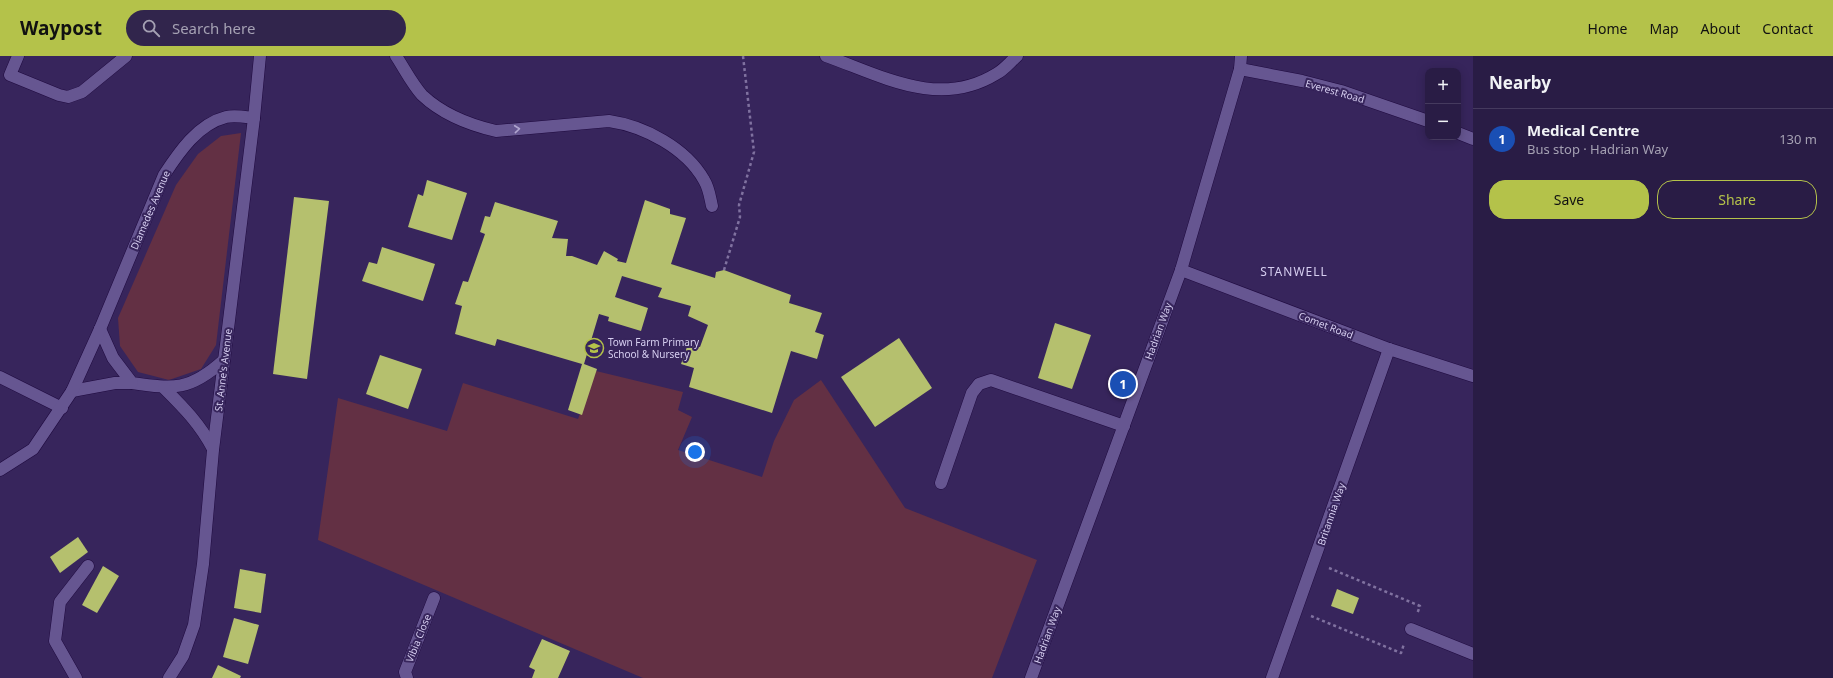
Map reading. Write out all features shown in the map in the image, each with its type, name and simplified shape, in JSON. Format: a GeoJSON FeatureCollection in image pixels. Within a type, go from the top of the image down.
{"type":"FeatureCollection","features":[{"type":"Feature","properties":{"kind":"street"},"geometry":{"type":"LineString","coordinates":[[18,56],[10,75],[59,96],[68,97],[82,92],[126,56]]}},
{"type":"Feature","properties":{"kind":"street","name":"St. Anne's Avenue"},"geometry":{"type":"LineString","coordinates":[[169,678],[183,656],[194,625],[203,564],[213,450],[254,118],[260,56]]}},
{"type":"Feature","properties":{"kind":"street"},"geometry":{"type":"LineString","coordinates":[[396,56],[422,94],[446,113],[479,127],[496,131],[609,121],[620,123],[650,134],[679,152],[694,165],[704,180],[710,193],[712,206]]}},
{"type":"Feature","properties":{"kind":"street"},"geometry":{"type":"LineString","coordinates":[[826,56],[923,90],[946,91],[970,86],[997,74],[1017,56]]}},
{"type":"Feature","properties":{"kind":"street","name":"Hadrian Way"},"geometry":{"type":"LineString","coordinates":[[1032,678],[1181,270],[1240,70],[1241,56]]}},
{"type":"Feature","properties":{"kind":"street","name":"Everest Road"},"geometry":{"type":"LineString","coordinates":[[1240,70],[1302,81],[1341,91],[1425,120]]}},
{"type":"Feature","properties":{"kind":"street","name":"Diamedes Avenue"},"geometry":{"type":"LineString","coordinates":[[0,470],[33,449],[72,392],[164,175],[178,153],[191,140],[216,121],[227,117],[242,116],[254,118]]}},
{"type":"Feature","properties":{"kind":"street"},"geometry":{"type":"LineString","coordinates":[[1461,133],[1473,139]]}},
{"type":"Feature","properties":{"kind":"street","name":"Comet Road"},"geometry":{"type":"LineString","coordinates":[[1181,270],[1389,349],[1473,376]]}},
{"type":"Feature","properties":{"kind":"street"},"geometry":{"type":"LineString","coordinates":[[100,329],[113,358],[132,383]]}},
{"type":"Feature","properties":{"kind":"street","name":"Britannia Way"},"geometry":{"type":"LineString","coordinates":[[1272,678],[1389,349]]}},
{"type":"Feature","properties":{"kind":"street"},"geometry":{"type":"LineString","coordinates":[[72,392],[115,383],[132,383],[164,388],[182,386],[197,381],[211,372],[224,360]]}},
{"type":"Feature","properties":{"kind":"street"},"geometry":{"type":"LineString","coordinates":[[0,377],[62,408]]}},
{"type":"Feature","properties":{"kind":"street"},"geometry":{"type":"LineString","coordinates":[[941,483],[972,393],[979,384],[991,380],[1124,426]]}},
{"type":"Feature","properties":{"kind":"street"},"geometry":{"type":"LineString","coordinates":[[164,388],[193,417],[213,450]]}},
{"type":"Feature","properties":{"kind":"street"},"geometry":{"type":"LineString","coordinates":[[76,678],[55,641],[60,602],[88,566]]}},
{"type":"Feature","properties":{"kind":"street","name":"Vibia Close"},"geometry":{"type":"LineString","coordinates":[[407,678],[405,672],[434,598]]}},
{"type":"Feature","properties":{"kind":"street"},"geometry":{"type":"LineString","coordinates":[[1411,629],[1473,654]]}},
{"type":"Feature","properties":{"kind":"path"},"geometry":{"type":"LineString","coordinates":[[724,270],[740,217],[739,205],[754,152],[742,56]]}},
{"type":"Feature","properties":{"kind":"path"},"geometry":{"type":"LineString","coordinates":[[1297,611],[1401,653],[1420,606],[1314,562]]}},
{"type":"Feature","properties":{"kind":"shaded area"},"geometry":{"type":"Polygon","coordinates":[[[241,133],[216,345],[201,369],[169,380],[138,372],[120,346],[118,318],[176,185],[198,154],[221,136],[241,133]]]}},
{"type":"Feature","properties":{"kind":"shaded area"},"geometry":{"type":"Polygon","coordinates":[[[596,371],[683,392],[678,410],[692,417],[678,450],[762,477],[774,441],[794,400],[821,380],[905,508],[1037,560],[992,678],[643,678],[318,540],[338,398],[447,431],[463,383],[578,419],[596,371]]]}},
{"type":"Feature","properties":{"kind":"building"},"geometry":{"type":"Polygon","coordinates":[[[427,180],[467,193],[452,240],[408,227],[418,194],[423,196],[427,180]]]}},
{"type":"Feature","properties":{"kind":"building"},"geometry":{"type":"Polygon","coordinates":[[[294,197],[329,201],[307,379],[273,374],[294,197]]]}},
{"type":"Feature","properties":{"kind":"building"},"geometry":{"type":"Polygon","coordinates":[[[645,200],[670,209],[670,214],[686,218],[671,264],[715,278],[716,272],[724,270],[791,295],[789,303],[822,313],[815,332],[824,335],[817,359],[791,351],[772,413],[689,387],[694,368],[681,364],[688,344],[700,347],[708,325],[688,316],[691,306],[658,297],[662,288],[622,276],[615,297],[648,308],[641,331],[608,321],[609,317],[599,314],[584,364],[597,369],[582,415],[568,410],[582,364],[497,339],[495,346],[455,334],[462,306],[455,304],[463,281],[468,282],[485,234],[480,232],[485,216],[490,217],[495,202],[558,221],[552,238],[568,239],[566,256],[572,256],[597,265],[604,251],[618,259],[617,261],[626,263],[645,200]]]}},
{"type":"Feature","properties":{"kind":"building"},"geometry":{"type":"Polygon","coordinates":[[[382,247],[435,264],[423,301],[362,281],[369,262],[377,264],[382,247]]]}},
{"type":"Feature","properties":{"kind":"building"},"geometry":{"type":"Polygon","coordinates":[[[1055,323],[1091,335],[1072,389],[1038,378],[1055,323]]]}},
{"type":"Feature","properties":{"kind":"building"},"geometry":{"type":"Polygon","coordinates":[[[899,338],[932,388],[875,427],[841,377],[899,338]]]}},
{"type":"Feature","properties":{"kind":"building"},"geometry":{"type":"Polygon","coordinates":[[[380,355],[422,369],[408,409],[366,394],[380,355]]]}},
{"type":"Feature","properties":{"kind":"building"},"geometry":{"type":"Polygon","coordinates":[[[78,537],[88,552],[60,573],[50,557],[78,537]]]}},
{"type":"Feature","properties":{"kind":"building"},"geometry":{"type":"Polygon","coordinates":[[[103,566],[119,576],[97,613],[82,605],[103,566]]]}},
{"type":"Feature","properties":{"kind":"building"},"geometry":{"type":"Polygon","coordinates":[[[240,569],[266,574],[261,613],[234,608],[240,569]]]}},
{"type":"Feature","properties":{"kind":"building"},"geometry":{"type":"Polygon","coordinates":[[[1337,589],[1359,598],[1353,614],[1331,606],[1337,589]]]}},
{"type":"Feature","properties":{"kind":"building"},"geometry":{"type":"Polygon","coordinates":[[[234,618],[259,625],[248,664],[223,657],[234,618]]]}},
{"type":"Feature","properties":{"kind":"building"},"geometry":{"type":"Polygon","coordinates":[[[542,639],[570,651],[558,678],[532,678],[535,670],[529,667],[542,639]]]}},
{"type":"Feature","properties":{"kind":"building"},"geometry":{"type":"Polygon","coordinates":[[[218,665],[241,676],[240,678],[212,678],[218,665]]]}},
{"type":"Feature","properties":{"kind":"place","name":"Town Farm Primary School & Nursery"},"geometry":{"type":"Point","coordinates":[594,348]}},
{"type":"Feature","properties":{"kind":"place","name":"Medical Centre"},"geometry":{"type":"Point","coordinates":[1123,384]}},
{"type":"Feature","properties":{"kind":"district","name":"STANWELL"},"geometry":{"type":"Point","coordinates":[1294,271]}}]}
